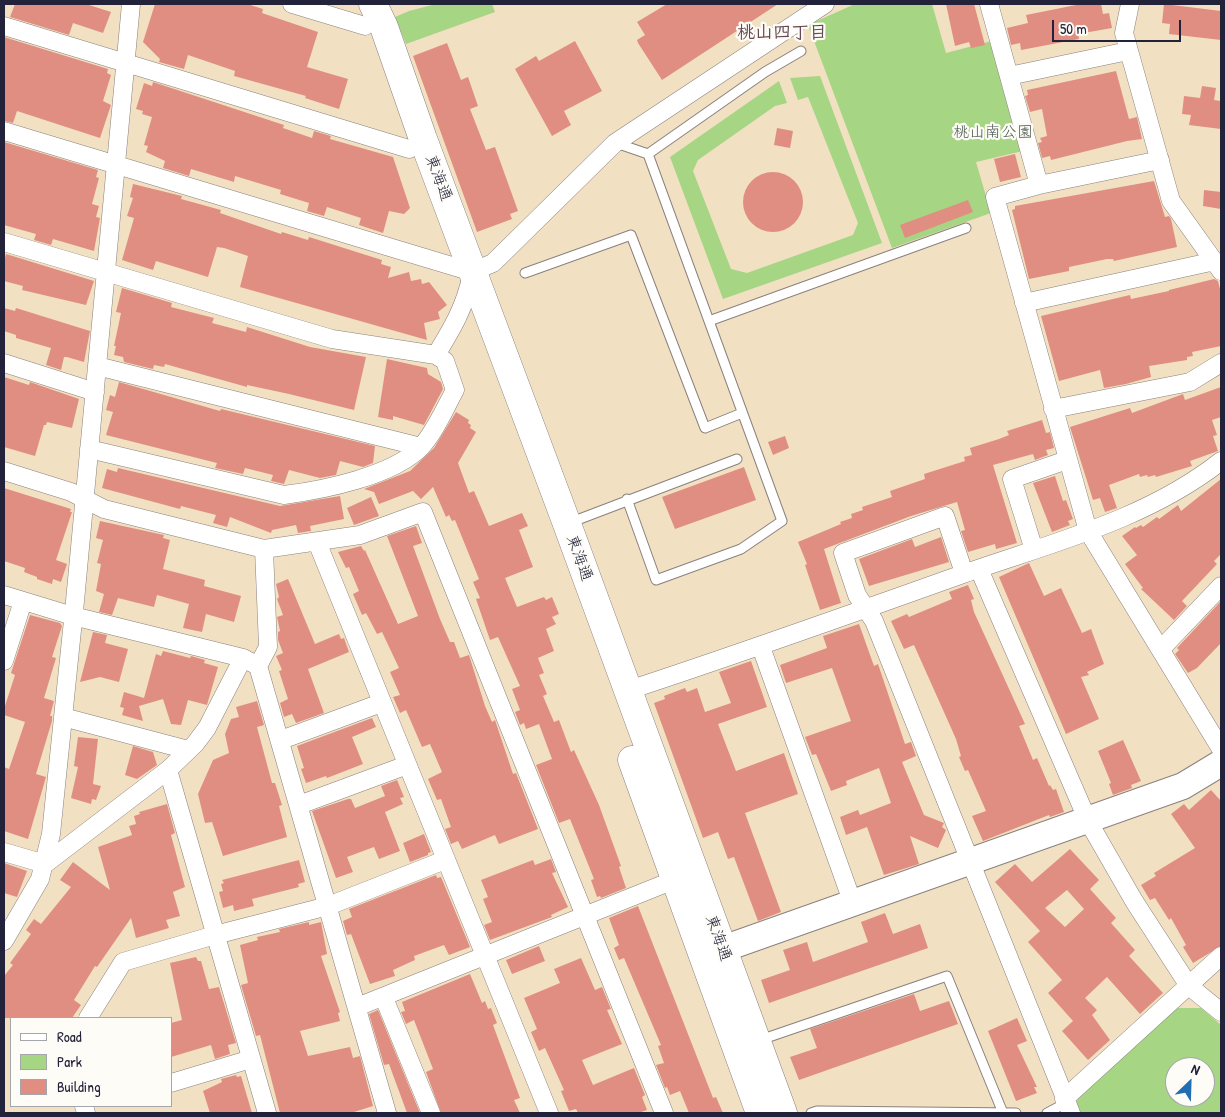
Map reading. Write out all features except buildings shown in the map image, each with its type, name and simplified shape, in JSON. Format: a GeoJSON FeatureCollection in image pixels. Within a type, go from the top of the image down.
{"type":"FeatureCollection","features":[{"type":"Feature","properties":{"kind":"main road","name":"東海通"},"geometry":{"type":"LineString","coordinates":[[364,11],[410,149],[463,270],[567,524],[626,691],[712,953],[760,1113]]}},
{"type":"Feature","properties":{"kind":"main road","name":"東海通"},"geometry":{"type":"LineString","coordinates":[[364,11],[384,27],[423,139],[463,270],[466,300],[674,880],[757,1042],[783,1113]]}},
{"type":"Feature","properties":{"kind":"street"},"geometry":{"type":"LineString","coordinates":[[4,941],[40,879],[51,834],[117,167],[131,4]]}},
{"type":"Feature","properties":{"kind":"street"},"geometry":{"type":"LineString","coordinates":[[292,4],[364,11]]}},
{"type":"Feature","properties":{"kind":"street"},"geometry":{"type":"LineString","coordinates":[[4,131],[117,167],[463,270],[493,263],[615,143],[825,4]]}},
{"type":"Feature","properties":{"kind":"street"},"geometry":{"type":"LineString","coordinates":[[989,4],[1039,185]]}},
{"type":"Feature","properties":{"kind":"street"},"geometry":{"type":"LineString","coordinates":[[1024,303],[1218,266],[1171,200],[1124,32],[1130,4]]}},
{"type":"Feature","properties":{"kind":"street"},"geometry":{"type":"LineString","coordinates":[[4,26],[410,149]]}},
{"type":"Feature","properties":{"kind":"street"},"geometry":{"type":"LineString","coordinates":[[1010,76],[1128,51]]}},
{"type":"Feature","properties":{"kind":"street"},"geometry":{"type":"LineString","coordinates":[[1160,160],[1039,185],[995,197],[1088,531],[1221,749]]}},
{"type":"Feature","properties":{"kind":"street"},"geometry":{"type":"LineString","coordinates":[[4,242],[332,339],[436,355],[445,361],[455,390],[421,447],[389,467],[355,481],[284,495],[89,449]]}},
{"type":"Feature","properties":{"kind":"street"},"geometry":{"type":"LineString","coordinates":[[436,355],[459,318],[466,300]]}},
{"type":"Feature","properties":{"kind":"street"},"geometry":{"type":"LineString","coordinates":[[1053,409],[1190,382],[1221,362]]}},
{"type":"Feature","properties":{"kind":"street"},"geometry":{"type":"LineString","coordinates":[[4,363],[95,392]]}},
{"type":"Feature","properties":{"kind":"street"},"geometry":{"type":"LineString","coordinates":[[97,366],[421,447]]}},
{"type":"Feature","properties":{"kind":"street"},"geometry":{"type":"LineString","coordinates":[[1034,550],[1012,479],[1067,460]]}},
{"type":"Feature","properties":{"kind":"street"},"geometry":{"type":"LineString","coordinates":[[626,691],[761,646],[1126,517],[1158,502],[1221,462]]}},
{"type":"Feature","properties":{"kind":"street"},"geometry":{"type":"LineString","coordinates":[[4,471],[70,492],[104,509],[264,550],[360,534],[423,512],[664,1113]]}},
{"type":"Feature","properties":{"kind":"street"},"geometry":{"type":"LineString","coordinates":[[1221,956],[1189,986],[1067,1105],[874,621],[857,595],[843,553],[945,516],[1088,821],[1134,901],[1189,986],[1221,1012]]}},
{"type":"Feature","properties":{"kind":"street"},"geometry":{"type":"LineString","coordinates":[[317,542],[549,1113]]}},
{"type":"Feature","properties":{"kind":"street"},"geometry":{"type":"LineString","coordinates":[[44,864],[168,770],[207,728],[250,662],[268,647],[264,550]]}},
{"type":"Feature","properties":{"kind":"street"},"geometry":{"type":"LineString","coordinates":[[1161,649],[1221,586]]}},
{"type":"Feature","properties":{"kind":"street"},"geometry":{"type":"LineString","coordinates":[[4,594],[73,616],[250,662]]}},
{"type":"Feature","properties":{"kind":"street"},"geometry":{"type":"LineString","coordinates":[[4,661],[23,600]]}},
{"type":"Feature","properties":{"kind":"street"},"geometry":{"type":"LineString","coordinates":[[761,646],[852,901]]}},
{"type":"Feature","properties":{"kind":"street"},"geometry":{"type":"LineString","coordinates":[[250,662],[281,740],[387,1113]]}},
{"type":"Feature","properties":{"kind":"street"},"geometry":{"type":"LineString","coordinates":[[281,740],[382,703]]}},
{"type":"Feature","properties":{"kind":"street"},"geometry":{"type":"LineString","coordinates":[[63,717],[188,750]]}},
{"type":"Feature","properties":{"kind":"street"},"geometry":{"type":"LineString","coordinates":[[712,953],[852,901],[970,862],[1183,786],[1221,762]]}},
{"type":"Feature","properties":{"kind":"street"},"geometry":{"type":"LineString","coordinates":[[299,805],[407,765]]}},
{"type":"Feature","properties":{"kind":"street"},"geometry":{"type":"LineString","coordinates":[[168,770],[267,1113]]}},
{"type":"Feature","properties":{"kind":"street"},"geometry":{"type":"LineString","coordinates":[[4,852],[44,864]]}},
{"type":"Feature","properties":{"kind":"street"},"geometry":{"type":"LineString","coordinates":[[89,1017],[123,962],[215,935],[328,906],[445,860]]}},
{"type":"Feature","properties":{"kind":"street"},"geometry":{"type":"LineString","coordinates":[[357,1007],[384,998],[674,880]]}},
{"type":"Feature","properties":{"kind":"street"},"geometry":{"type":"LineString","coordinates":[[384,998],[431,1113]]}},
{"type":"Feature","properties":{"kind":"street"},"geometry":{"type":"LineString","coordinates":[[172,1083],[251,1059]]}},
{"type":"Feature","properties":{"kind":"lane"},"geometry":{"type":"LineString","coordinates":[[648,154],[765,72],[801,51]]}},
{"type":"Feature","properties":{"kind":"lane"},"geometry":{"type":"LineString","coordinates":[[615,143],[648,154]]}},
{"type":"Feature","properties":{"kind":"lane"},"geometry":{"type":"LineString","coordinates":[[627,499],[656,580],[741,549],[782,522],[648,154]]}},
{"type":"Feature","properties":{"kind":"lane"},"geometry":{"type":"LineString","coordinates":[[709,321],[966,228]]}},
{"type":"Feature","properties":{"kind":"lane"},"geometry":{"type":"LineString","coordinates":[[525,274],[631,235],[705,428],[742,413]]}},
{"type":"Feature","properties":{"kind":"lane"},"geometry":{"type":"LineString","coordinates":[[567,524],[627,499],[737,459]]}},
{"type":"Feature","properties":{"kind":"lane"},"geometry":{"type":"LineString","coordinates":[[757,1042],[947,976],[1003,1113]]}},
{"type":"Feature","properties":{"kind":"lane"},"geometry":{"type":"LineString","coordinates":[[1047,1113],[1067,1105]]}},
{"type":"Feature","properties":{"kind":"lane"},"geometry":{"type":"LineString","coordinates":[[811,1113],[817,1111],[1016,1113]]}},
{"type":"Feature","properties":{"kind":"green space"},"geometry":{"type":"Polygon","coordinates":[[[436,4],[492,4],[495,12],[406,44],[395,17],[436,4]]]}},
{"type":"Feature","properties":{"kind":"green space","name":"桃山南公園"},"geometry":{"type":"Polygon","coordinates":[[[855,4],[932,4],[946,53],[992,41],[1023,151],[976,162],[991,213],[892,248],[808,25],[855,4]]]}},
{"type":"Feature","properties":{"kind":"green space"},"geometry":{"type":"Polygon","coordinates":[[[820,76],[882,243],[723,299],[670,157],[779,81],[787,103],[775,106],[698,160],[693,171],[731,269],[747,273],[853,235],[858,223],[808,97],[798,100],[790,78],[820,76]]]}},
{"type":"Feature","properties":{"kind":"green space"},"geometry":{"type":"Polygon","coordinates":[[[1175,1008],[1201,1008],[1221,1025],[1221,1113],[1080,1113],[1076,1104],[1078,1097],[1175,1008]]]}},
{"type":"Feature","properties":{"kind":"district","name":"桃山四丁目"},"geometry":{"type":"Point","coordinates":[782,33]}}]}
